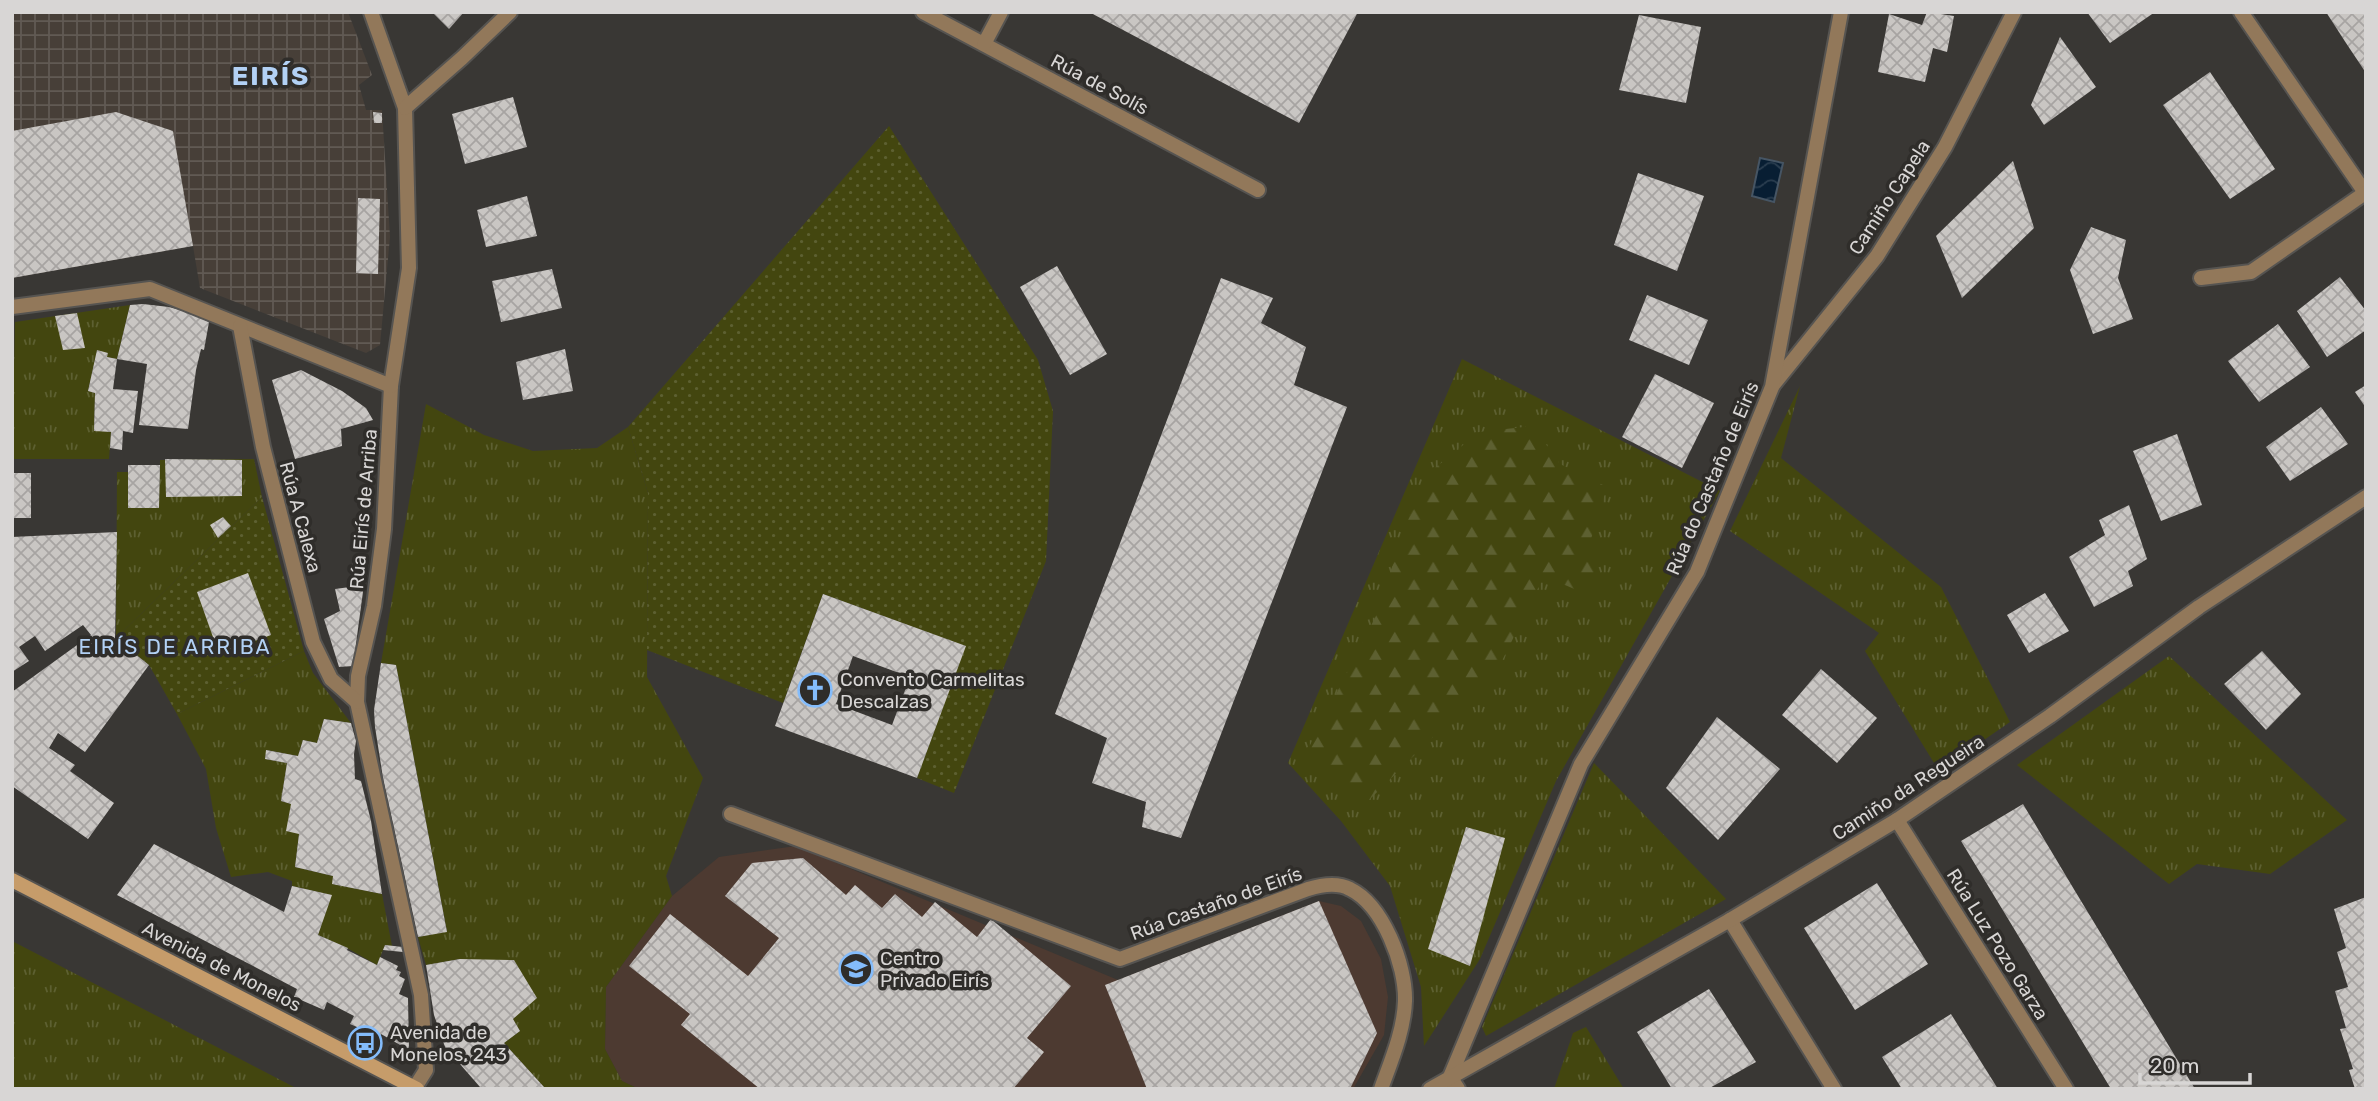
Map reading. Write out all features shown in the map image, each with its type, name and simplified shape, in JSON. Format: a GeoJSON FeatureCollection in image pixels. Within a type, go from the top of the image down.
{"type":"FeatureCollection","features":[{"type":"Feature","properties":{"kind":"street","name":"Rúa Eirís de Arriba"},"geometry":{"type":"LineString","coordinates":[[371,12],[405,108],[409,268],[391,386],[384,529],[374,606],[358,676],[357,702],[422,995],[426,1070],[415,1088]]}},
{"type":"Feature","properties":{"kind":"street"},"geometry":{"type":"LineString","coordinates":[[405,108],[463,58],[510,12]]}},
{"type":"Feature","properties":{"kind":"street","name":"Rúa de Solís"},"geometry":{"type":"LineString","coordinates":[[923,12],[1258,190]]}},
{"type":"Feature","properties":{"kind":"street"},"geometry":{"type":"LineString","coordinates":[[984,44],[1001,12]]}},
{"type":"Feature","properties":{"kind":"street","name":"Rúa do Castaño de Eirís"},"geometry":{"type":"LineString","coordinates":[[1454,1083],[1581,764],[1697,572],[1772,387],[1841,12]]}},
{"type":"Feature","properties":{"kind":"street","name":"Camiño Capela"},"geometry":{"type":"LineString","coordinates":[[1772,387],[1877,256],[1945,147],[2014,12]]}},
{"type":"Feature","properties":{"kind":"street"},"geometry":{"type":"LineString","coordinates":[[2201,278],[2251,272],[2365,193],[2241,12]]}},
{"type":"Feature","properties":{"kind":"street"},"geometry":{"type":"LineString","coordinates":[[12,307],[150,289],[391,386]]}},
{"type":"Feature","properties":{"kind":"street","name":"Rúa A Calexa"},"geometry":{"type":"LineString","coordinates":[[240,326],[263,447],[313,642],[331,679],[357,702]]}},
{"type":"Feature","properties":{"kind":"street","name":"Camiño da Regueira"},"geometry":{"type":"LineString","coordinates":[[1454,1083],[1897,820],[2050,716],[2199,607],[2366,497]]}},
{"type":"Feature","properties":{"kind":"street","name":"Rúa Castaño de Eirís"},"geometry":{"type":"LineString","coordinates":[[731,814],[1119,959],[1308,889],[1332,884],[1349,888],[1373,908],[1385,927],[1394,947],[1405,999],[1401,1029],[1381,1089]]}},
{"type":"Feature","properties":{"kind":"street","name":"Rúa Luz Pozo Garza"},"geometry":{"type":"LineString","coordinates":[[1897,820],[2066,1089]]}},
{"type":"Feature","properties":{"kind":"street","name":"Avenida de Monelos"},"geometry":{"type":"LineString","coordinates":[[12,880],[415,1088]]}},
{"type":"Feature","properties":{"kind":"street"},"geometry":{"type":"LineString","coordinates":[[1730,920],[1833,1089]]}},
{"type":"Feature","properties":{"kind":"street"},"geometry":{"type":"LineString","coordinates":[[1430,1089],[1454,1083]]}},
{"type":"Feature","properties":{"kind":"shaded area"},"geometry":{"type":"Polygon","coordinates":[[[12,12],[348,12],[372,75],[359,85],[366,110],[382,110],[390,237],[380,345],[366,353],[200,288],[193,246],[12,278],[12,12]]]}},
{"type":"Feature","properties":{"kind":"shaded area","name":"Centro Privado Eirís"},"geometry":{"type":"Polygon","coordinates":[[[796,846],[1118,980],[1319,901],[1341,906],[1361,921],[1381,959],[1388,997],[1384,1035],[1353,1089],[639,1089],[622,1081],[605,1049],[606,987],[672,896],[719,857],[796,846]]]}},
{"type":"Feature","properties":{"kind":"green space"},"geometry":{"type":"Polygon","coordinates":[[[889,126],[1038,360],[1053,411],[1046,561],[954,793],[917,778],[965,646],[823,594],[783,703],[647,650],[648,493],[628,427],[889,126]]]}},
{"type":"Feature","properties":{"kind":"green space"},"geometry":{"type":"Polygon","coordinates":[[[130,305],[117,359],[97,351],[88,391],[95,393],[94,430],[111,432],[109,459],[12,459],[15,322],[130,305]]]}},
{"type":"Feature","properties":{"kind":"green space"},"geometry":{"type":"Polygon","coordinates":[[[1462,359],[1720,491],[1556,781],[1480,959],[1424,1046],[1421,987],[1390,886],[1341,821],[1288,763],[1462,359]]]}},
{"type":"Feature","properties":{"kind":"green space"},"geometry":{"type":"Polygon","coordinates":[[[1800,386],[1781,458],[1941,587],[2010,722],[1939,771],[1865,651],[1879,633],[1730,531],[1800,386]]]}},
{"type":"Feature","properties":{"kind":"green space"},"geometry":{"type":"Polygon","coordinates":[[[426,404],[484,435],[533,451],[597,448],[628,427],[648,493],[647,677],[703,778],[666,876],[672,896],[606,987],[605,1049],[622,1081],[639,1089],[543,1089],[504,1043],[520,1031],[513,1019],[460,959],[426,965],[418,937],[447,931],[396,665],[381,663],[426,404]]]}},
{"type":"Feature","properties":{"kind":"green space"},"geometry":{"type":"Polygon","coordinates":[[[1533,426],[1560,464],[1607,487],[1591,539],[1600,600],[1544,576],[1494,677],[1368,801],[1330,783],[1307,751],[1378,612],[1424,477],[1479,432],[1533,426]]]}},
{"type":"Feature","properties":{"kind":"green space"},"geometry":{"type":"Polygon","coordinates":[[[254,459],[262,497],[116,638],[117,472],[128,472],[128,507],[159,508],[160,460],[254,459]]]}},
{"type":"Feature","properties":{"kind":"green space"},"geometry":{"type":"Polygon","coordinates":[[[262,497],[304,651],[177,714],[149,665],[116,638],[262,497]]]}},
{"type":"Feature","properties":{"kind":"green space"},"geometry":{"type":"Polygon","coordinates":[[[304,651],[313,673],[351,723],[324,719],[317,743],[303,740],[298,756],[267,750],[265,759],[287,763],[281,801],[291,804],[299,834],[295,867],[333,876],[333,884],[382,894],[392,946],[385,945],[377,965],[318,935],[331,895],[292,886],[292,881],[268,872],[231,877],[216,828],[206,769],[177,714],[304,651]]]}},
{"type":"Feature","properties":{"kind":"green space"},"geometry":{"type":"Polygon","coordinates":[[[2169,656],[2347,820],[2270,874],[2197,864],[2169,884],[2017,765],[2169,656]]]}},
{"type":"Feature","properties":{"kind":"green space"},"geometry":{"type":"Polygon","coordinates":[[[1594,763],[1726,899],[1486,1036],[1482,1027],[1594,763]]]}},
{"type":"Feature","properties":{"kind":"green space"},"geometry":{"type":"Polygon","coordinates":[[[12,941],[294,1087],[293,1089],[12,1089],[12,941]]]}},
{"type":"Feature","properties":{"kind":"green space"},"geometry":{"type":"Polygon","coordinates":[[[1586,1027],[1624,1089],[1554,1089],[1573,1033],[1586,1027]]]}},
{"type":"Feature","properties":{"kind":"water"},"geometry":{"type":"Polygon","coordinates":[[[1760,158],[1783,163],[1774,202],[1752,196],[1760,158]]]}},
{"type":"Feature","properties":{"kind":"building"},"geometry":{"type":"Polygon","coordinates":[[[432,12],[464,12],[449,29],[432,12]]]}},
{"type":"Feature","properties":{"kind":"building"},"geometry":{"type":"Polygon","coordinates":[[[1089,12],[1358,12],[1299,123],[1089,12]]]}},
{"type":"Feature","properties":{"kind":"building"},"geometry":{"type":"Polygon","coordinates":[[[1927,12],[1954,16],[1947,52],[1933,48],[1925,82],[1878,72],[1889,14],[1922,25],[1927,12]]]}},
{"type":"Feature","properties":{"kind":"building"},"geometry":{"type":"Polygon","coordinates":[[[2087,12],[2155,12],[2110,43],[2087,12]]]}},
{"type":"Feature","properties":{"kind":"building"},"geometry":{"type":"Polygon","coordinates":[[[2326,12],[2366,12],[2366,73],[2346,43],[2326,12]]]}},
{"type":"Feature","properties":{"kind":"building"},"geometry":{"type":"Polygon","coordinates":[[[1639,15],[1701,27],[1686,103],[1619,90],[1639,15]]]}},
{"type":"Feature","properties":{"kind":"building"},"geometry":{"type":"Polygon","coordinates":[[[2060,37],[2096,87],[2044,125],[2031,105],[2060,37]]]}},
{"type":"Feature","properties":{"kind":"building"},"geometry":{"type":"Polygon","coordinates":[[[2210,72],[2275,169],[2230,199],[2163,105],[2210,72]]]}},
{"type":"Feature","properties":{"kind":"building"},"geometry":{"type":"Polygon","coordinates":[[[513,97],[527,147],[465,164],[452,114],[513,97]]]}},
{"type":"Feature","properties":{"kind":"building"},"geometry":{"type":"Polygon","coordinates":[[[116,112],[173,131],[193,246],[12,278],[12,131],[116,112]]]}},
{"type":"Feature","properties":{"kind":"building"},"geometry":{"type":"Polygon","coordinates":[[[373,112],[382,113],[382,123],[374,123],[373,112]]]}},
{"type":"Feature","properties":{"kind":"building"},"geometry":{"type":"Polygon","coordinates":[[[2013,161],[2034,228],[1962,298],[1936,236],[2013,161]]]}},
{"type":"Feature","properties":{"kind":"building"},"geometry":{"type":"Polygon","coordinates":[[[1638,173],[1704,196],[1677,271],[1614,245],[1638,173]]]}},
{"type":"Feature","properties":{"kind":"building"},"geometry":{"type":"Polygon","coordinates":[[[527,196],[537,236],[486,247],[477,210],[527,196]]]}},
{"type":"Feature","properties":{"kind":"building"},"geometry":{"type":"Polygon","coordinates":[[[358,198],[380,199],[378,274],[356,273],[358,198]]]}},
{"type":"Feature","properties":{"kind":"building"},"geometry":{"type":"Polygon","coordinates":[[[2091,227],[2126,240],[2118,278],[2133,319],[2093,334],[2070,270],[2091,227]]]}},
{"type":"Feature","properties":{"kind":"building"},"geometry":{"type":"Polygon","coordinates":[[[1057,266],[1107,354],[1070,375],[1020,287],[1057,266]]]}},
{"type":"Feature","properties":{"kind":"building"},"geometry":{"type":"Polygon","coordinates":[[[552,269],[562,308],[501,322],[492,281],[552,269]]]}},
{"type":"Feature","properties":{"kind":"building"},"geometry":{"type":"Polygon","coordinates":[[[2340,277],[2366,311],[2366,330],[2327,357],[2297,311],[2340,277]]]}},
{"type":"Feature","properties":{"kind":"building"},"geometry":{"type":"Polygon","coordinates":[[[1221,278],[1273,298],[1261,323],[1306,347],[1294,385],[1347,407],[1181,838],[1142,827],[1146,802],[1092,783],[1107,738],[1055,714],[1221,278]]]}},
{"type":"Feature","properties":{"kind":"building"},"geometry":{"type":"Polygon","coordinates":[[[1647,295],[1708,320],[1689,365],[1629,340],[1647,295]]]}},
{"type":"Feature","properties":{"kind":"building"},"geometry":{"type":"Polygon","coordinates":[[[130,305],[169,307],[209,322],[204,350],[201,349],[196,370],[188,429],[139,425],[147,364],[117,359],[130,305]]]}},
{"type":"Feature","properties":{"kind":"building"},"geometry":{"type":"Polygon","coordinates":[[[77,313],[85,348],[63,350],[55,316],[77,313]]]}},
{"type":"Feature","properties":{"kind":"building"},"geometry":{"type":"Polygon","coordinates":[[[2278,324],[2310,367],[2259,402],[2228,361],[2278,324]]]}},
{"type":"Feature","properties":{"kind":"building"},"geometry":{"type":"Polygon","coordinates":[[[565,349],[573,391],[523,400],[516,362],[565,349]]]}},
{"type":"Feature","properties":{"kind":"building"},"geometry":{"type":"Polygon","coordinates":[[[97,350],[108,353],[107,357],[117,359],[113,389],[138,391],[133,433],[123,431],[122,450],[110,448],[111,432],[94,431],[95,393],[88,391],[97,350]]]}},
{"type":"Feature","properties":{"kind":"building"},"geometry":{"type":"Polygon","coordinates":[[[301,370],[342,391],[366,408],[373,420],[341,429],[342,446],[295,459],[272,380],[301,370]]]}},
{"type":"Feature","properties":{"kind":"building"},"geometry":{"type":"Polygon","coordinates":[[[1655,374],[1714,403],[1682,468],[1622,437],[1655,374]]]}},
{"type":"Feature","properties":{"kind":"building"},"geometry":{"type":"Polygon","coordinates":[[[2366,385],[2366,408],[2355,392],[2366,385]]]}},
{"type":"Feature","properties":{"kind":"building"},"geometry":{"type":"Polygon","coordinates":[[[2321,407],[2348,444],[2290,481],[2266,447],[2321,407]]]}},
{"type":"Feature","properties":{"kind":"building"},"geometry":{"type":"Polygon","coordinates":[[[2177,434],[2202,505],[2161,521],[2133,451],[2177,434]]]}},
{"type":"Feature","properties":{"kind":"building"},"geometry":{"type":"Polygon","coordinates":[[[165,459],[242,460],[242,496],[166,497],[165,459]]]}},
{"type":"Feature","properties":{"kind":"building"},"geometry":{"type":"Polygon","coordinates":[[[128,465],[160,465],[159,508],[128,508],[128,465]]]}},
{"type":"Feature","properties":{"kind":"building"},"geometry":{"type":"Polygon","coordinates":[[[12,473],[31,473],[31,518],[12,518],[12,473]]]}},
{"type":"Feature","properties":{"kind":"building"},"geometry":{"type":"Polygon","coordinates":[[[2129,505],[2147,559],[2128,571],[2133,586],[2094,607],[2069,557],[2105,535],[2099,520],[2129,505]]]}},
{"type":"Feature","properties":{"kind":"building"},"geometry":{"type":"Polygon","coordinates":[[[223,517],[231,526],[218,538],[210,525],[223,517]]]}},
{"type":"Feature","properties":{"kind":"building"},"geometry":{"type":"Polygon","coordinates":[[[117,532],[115,638],[149,665],[85,752],[58,733],[49,748],[75,765],[70,771],[114,803],[88,839],[12,786],[12,692],[91,635],[83,625],[45,651],[35,636],[19,647],[29,661],[12,672],[12,537],[117,532]]]}},
{"type":"Feature","properties":{"kind":"building"},"geometry":{"type":"Polygon","coordinates":[[[353,562],[367,562],[353,666],[339,667],[324,619],[340,611],[335,589],[350,587],[353,562]]]}},
{"type":"Feature","properties":{"kind":"building"},"geometry":{"type":"Polygon","coordinates":[[[248,573],[271,635],[219,654],[197,592],[248,573]]]}},
{"type":"Feature","properties":{"kind":"building"},"geometry":{"type":"Polygon","coordinates":[[[2045,593],[2069,631],[2029,653],[2007,615],[2045,593]]]}},
{"type":"Feature","properties":{"kind":"building","name":"Convento Carmelitas Descalzas"},"geometry":{"type":"Polygon","coordinates":[[[823,594],[966,646],[917,778],[775,726],[823,594]],[[853,656],[836,704],[892,725],[910,677],[853,656]]]}},
{"type":"Feature","properties":{"kind":"building"},"geometry":{"type":"Polygon","coordinates":[[[2262,651],[2301,694],[2266,730],[2224,684],[2262,651]]]}},
{"type":"Feature","properties":{"kind":"building"},"geometry":{"type":"Polygon","coordinates":[[[381,663],[396,665],[447,932],[418,937],[383,778],[375,727],[374,710],[381,663]]]}},
{"type":"Feature","properties":{"kind":"building"},"geometry":{"type":"Polygon","coordinates":[[[1821,669],[1877,718],[1837,763],[1782,715],[1821,669]]]}},
{"type":"Feature","properties":{"kind":"building"},"geometry":{"type":"Polygon","coordinates":[[[1717,717],[1780,769],[1718,840],[1666,788],[1717,717]]]}},
{"type":"Feature","properties":{"kind":"building"},"geometry":{"type":"Polygon","coordinates":[[[324,719],[351,723],[356,741],[355,779],[361,781],[371,821],[382,894],[332,884],[333,876],[295,867],[299,834],[286,831],[291,804],[281,801],[287,763],[265,759],[266,750],[298,756],[303,740],[317,743],[324,719]]]}},
{"type":"Feature","properties":{"kind":"building"},"geometry":{"type":"Polygon","coordinates":[[[2023,804],[2195,1089],[2111,1089],[1961,841],[2023,804]]]}},
{"type":"Feature","properties":{"kind":"building"},"geometry":{"type":"Polygon","coordinates":[[[1466,827],[1505,838],[1470,966],[1428,949],[1466,827]]]}},
{"type":"Feature","properties":{"kind":"building"},"geometry":{"type":"Polygon","coordinates":[[[154,844],[284,912],[292,886],[332,895],[318,935],[377,965],[380,957],[398,966],[396,970],[401,972],[399,976],[405,979],[399,994],[408,998],[409,1050],[381,1034],[380,1037],[350,1024],[354,1016],[327,1002],[324,1010],[294,997],[297,989],[117,895],[154,844]]]}},
{"type":"Feature","properties":{"kind":"building"},"geometry":{"type":"Polygon","coordinates":[[[803,858],[846,895],[855,885],[882,908],[895,894],[922,917],[935,902],[977,937],[991,919],[1071,986],[1027,1038],[1044,1052],[1013,1089],[760,1089],[681,1025],[690,1014],[629,966],[670,914],[748,976],[779,938],[725,896],[752,863],[803,858]]]}},
{"type":"Feature","properties":{"kind":"building"},"geometry":{"type":"Polygon","coordinates":[[[1877,883],[1928,964],[1855,1010],[1804,928],[1877,883]]]}},
{"type":"Feature","properties":{"kind":"building"},"geometry":{"type":"Polygon","coordinates":[[[2366,897],[2366,1089],[2355,1089],[2349,1070],[2353,1069],[2340,1029],[2346,1028],[2335,991],[2348,987],[2337,952],[2346,948],[2334,909],[2366,897]]]}},
{"type":"Feature","properties":{"kind":"building"},"geometry":{"type":"Polygon","coordinates":[[[1319,901],[1377,1033],[1350,1089],[1147,1089],[1105,985],[1319,901]]]}},
{"type":"Feature","properties":{"kind":"building"},"geometry":{"type":"Polygon","coordinates":[[[385,945],[403,947],[403,952],[383,950],[385,945]]]}},
{"type":"Feature","properties":{"kind":"building"},"geometry":{"type":"Polygon","coordinates":[[[460,959],[514,960],[537,998],[513,1019],[520,1031],[504,1043],[543,1089],[484,1089],[445,1047],[434,1015],[426,965],[460,959]]]}},
{"type":"Feature","properties":{"kind":"building"},"geometry":{"type":"Polygon","coordinates":[[[1709,989],[1756,1062],[1708,1089],[1672,1089],[1637,1032],[1709,989]]]}},
{"type":"Feature","properties":{"kind":"building"},"geometry":{"type":"Polygon","coordinates":[[[1951,1014],[1998,1089],[1902,1089],[1882,1057],[1951,1014]]]}},
{"type":"Feature","properties":{"kind":"place","name":"Convento Carmelitas Descalzas"},"geometry":{"type":"Point","coordinates":[815,690]}},
{"type":"Feature","properties":{"kind":"place","name":"Centro Privado Eirís"},"geometry":{"type":"Point","coordinates":[856,969]}},
{"type":"Feature","properties":{"kind":"place","name":"Avenida de Monelos, 243"},"geometry":{"type":"Point","coordinates":[365,1043]}},
{"type":"Feature","properties":{"kind":"district","name":"EIRÍS"},"geometry":{"type":"Point","coordinates":[271,76]}},
{"type":"Feature","properties":{"kind":"district","name":"EIRÍS DE ARRIBA"},"geometry":{"type":"Point","coordinates":[175,647]}}]}
